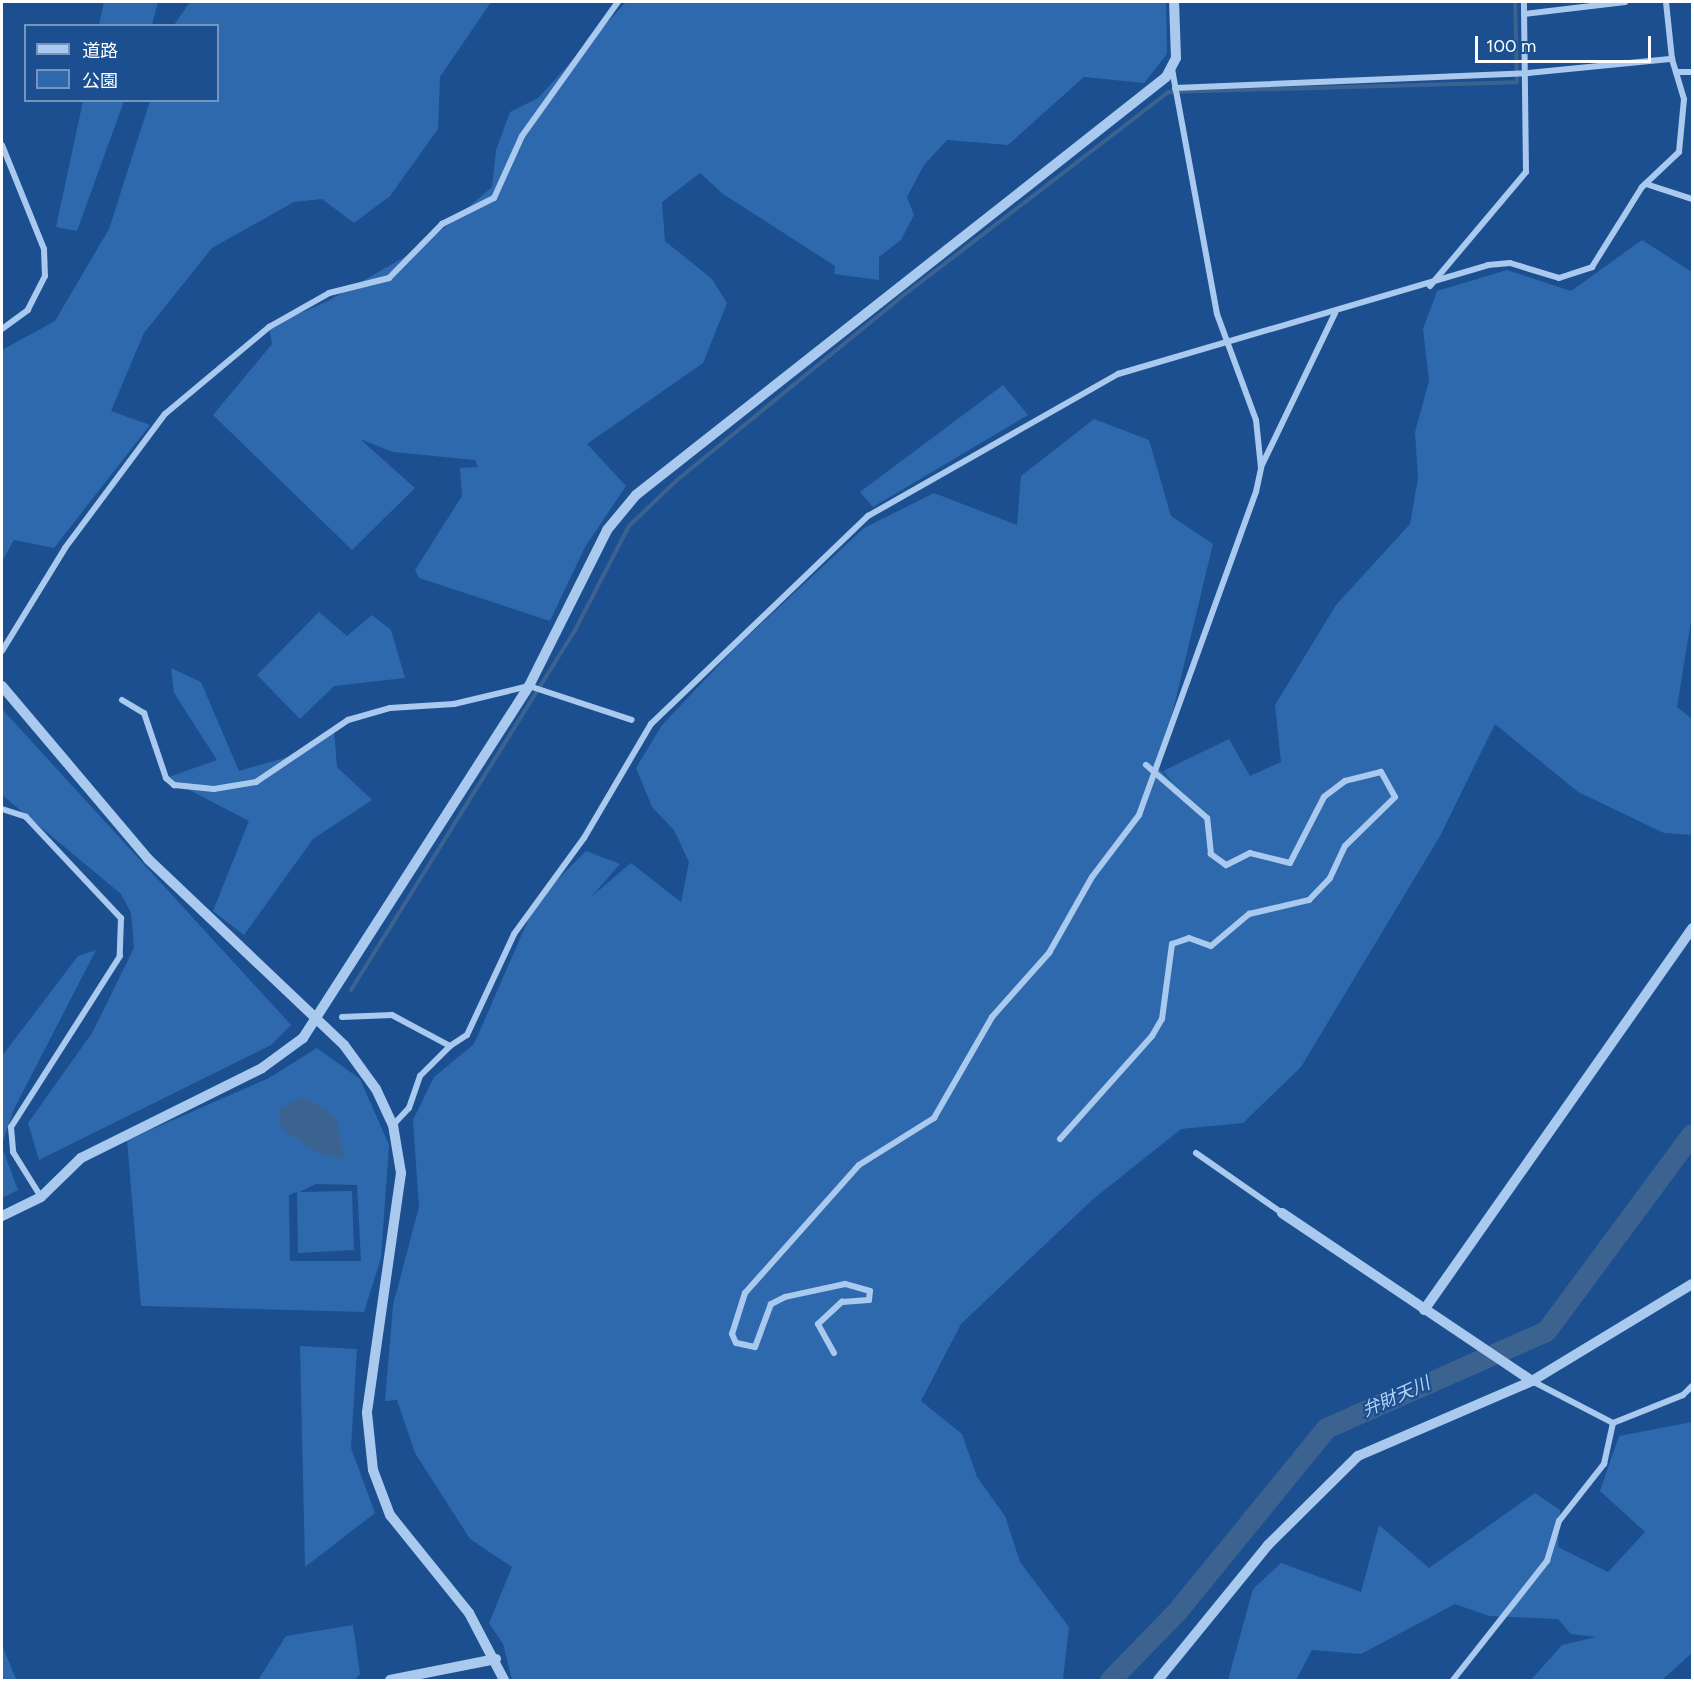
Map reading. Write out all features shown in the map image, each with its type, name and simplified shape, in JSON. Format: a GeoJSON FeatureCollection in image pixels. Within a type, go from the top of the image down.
{"type":"FeatureCollection","features":[{"type":"Feature","properties":{"kind":"street"},"geometry":{"type":"LineString","coordinates":[[2,651],[65,548],[165,414],[268,327],[329,293],[389,278],[442,224],[494,198],[522,136],[618,2]]}},
{"type":"Feature","properties":{"kind":"street"},"geometry":{"type":"LineString","coordinates":[[1174,2],[1172,68],[1175,88],[1225,342],[1256,420],[1261,468]]}},
{"type":"Feature","properties":{"kind":"street"},"geometry":{"type":"LineString","coordinates":[[1430,286],[1526,172],[1528,73],[1524,2]]}},
{"type":"Feature","properties":{"kind":"street"},"geometry":{"type":"LineString","coordinates":[[1524,14],[1625,2]]}},
{"type":"Feature","properties":{"kind":"street"},"geometry":{"type":"LineString","coordinates":[[393,1125],[409,1108],[420,1076],[450,1046],[467,1035],[514,934],[590,829],[651,723],[797,579],[868,516],[1118,374],[1510,263],[1559,278],[1575,276],[1606,251],[1646,184],[1679,152],[1685,122],[1672,59],[1666,2]]}},
{"type":"Feature","properties":{"kind":"street"},"geometry":{"type":"LineString","coordinates":[[1175,88],[1528,73],[1672,59]]}},
{"type":"Feature","properties":{"kind":"street"},"geometry":{"type":"LineString","coordinates":[[2,1216],[41,1197],[81,1158],[262,1068],[317,1020],[529,686],[607,530],[636,495],[1172,68]]}},
{"type":"Feature","properties":{"kind":"street"},"geometry":{"type":"LineString","coordinates":[[1676,72],[1692,72]]}},
{"type":"Feature","properties":{"kind":"street"},"geometry":{"type":"LineString","coordinates":[[2,145],[44,249],[45,276],[28,310],[2,329]]}},
{"type":"Feature","properties":{"kind":"street"},"geometry":{"type":"LineString","coordinates":[[1646,184],[1692,199]]}},
{"type":"Feature","properties":{"kind":"street"},"geometry":{"type":"LineString","coordinates":[[834,1353],[818,1324],[842,1302],[869,1300],[870,1291],[845,1284],[785,1297],[771,1304],[755,1347],[735,1343],[732,1334],[745,1293],[859,1165],[934,1118],[992,1017],[1049,953],[1092,877],[1139,815],[1157,773],[1261,468],[1335,313]]}},
{"type":"Feature","properties":{"kind":"street"},"geometry":{"type":"LineString","coordinates":[[2,686],[148,859],[317,1020],[363,1069],[393,1125],[401,1173],[367,1413],[373,1470],[390,1515],[469,1613],[496,1659],[504,1680]]}},
{"type":"Feature","properties":{"kind":"street"},"geometry":{"type":"LineString","coordinates":[[123,700],[144,713],[166,778],[174,785],[213,789],[256,782],[366,712],[454,704],[529,686],[632,720]]}},
{"type":"Feature","properties":{"kind":"street"},"geometry":{"type":"LineString","coordinates":[[1060,1139],[1152,1036],[1162,1019],[1172,944],[1189,938],[1211,946],[1249,914],[1309,900],[1330,878],[1345,846],[1395,797],[1381,772],[1346,781],[1324,797],[1290,863],[1250,854],[1226,865],[1211,854],[1207,818],[1146,765]]}},
{"type":"Feature","properties":{"kind":"street"},"geometry":{"type":"LineString","coordinates":[[2,809],[26,817],[121,918],[120,956],[11,1127],[13,1152],[41,1197]]}},
{"type":"Feature","properties":{"kind":"street"},"geometry":{"type":"LineString","coordinates":[[1425,1310],[1692,928]]}},
{"type":"Feature","properties":{"kind":"street"},"geometry":{"type":"LineString","coordinates":[[342,1017],[392,1015],[450,1046]]}},
{"type":"Feature","properties":{"kind":"street"},"geometry":{"type":"LineString","coordinates":[[1196,1153],[1514,1370],[1613,1423],[1683,1395],[1692,1386]]}},
{"type":"Feature","properties":{"kind":"street"},"geometry":{"type":"LineString","coordinates":[[1158,1680],[1268,1545],[1358,1456],[1532,1381],[1692,1284]]}},
{"type":"Feature","properties":{"kind":"street"},"geometry":{"type":"LineString","coordinates":[[1453,1680],[1547,1561],[1559,1521],[1604,1464],[1613,1423]]}},
{"type":"Feature","properties":{"kind":"street"},"geometry":{"type":"LineString","coordinates":[[390,1680],[496,1659]]}},
{"type":"Feature","properties":{"kind":"green space"},"geometry":{"type":"Polygon","coordinates":[[[104,2],[158,2],[152,24],[99,24],[104,2]]]}},
{"type":"Feature","properties":{"kind":"green space"},"geometry":{"type":"Polygon","coordinates":[[[190,2],[491,2],[440,77],[438,129],[390,196],[354,223],[322,199],[294,202],[212,248],[144,333],[111,411],[150,425],[54,548],[14,540],[2,561],[2,350],[55,321],[109,229],[150,102],[219,102],[219,24],[175,24],[190,2]]]}},
{"type":"Feature","properties":{"kind":"green space"},"geometry":{"type":"Polygon","coordinates":[[[626,2],[1166,2],[1167,54],[1144,83],[1084,77],[1008,145],[947,140],[924,165],[907,197],[914,215],[901,240],[879,257],[879,280],[834,274],[835,266],[723,194],[700,173],[662,202],[665,241],[712,279],[727,303],[703,363],[587,444],[626,486],[585,547],[550,621],[419,578],[415,570],[462,496],[460,468],[478,467],[475,460],[393,452],[360,439],[415,488],[352,550],[213,415],[272,344],[269,327],[328,301],[420,248],[492,187],[496,150],[510,112],[538,98],[626,2]]]}},
{"type":"Feature","properties":{"kind":"green space"},"geometry":{"type":"Polygon","coordinates":[[[83,102],[124,102],[77,231],[56,227],[83,102]]]}},
{"type":"Feature","properties":{"kind":"green space"},"geometry":{"type":"Polygon","coordinates":[[[1642,240],[1692,272],[1692,615],[1677,707],[1692,719],[1692,835],[1664,833],[1578,792],[1495,724],[1440,836],[1301,1067],[1243,1123],[1181,1129],[1092,1200],[961,1324],[921,1401],[962,1434],[977,1477],[1005,1516],[1020,1562],[1069,1627],[1063,1679],[512,1680],[503,1644],[489,1623],[512,1567],[470,1539],[415,1453],[397,1400],[385,1401],[393,1305],[419,1207],[413,1120],[434,1077],[474,1044],[537,900],[586,851],[620,864],[591,897],[631,863],[681,902],[689,862],[674,830],[652,807],[636,768],[662,725],[735,648],[864,528],[934,493],[1017,525],[1021,476],[1094,419],[1149,440],[1171,516],[1213,544],[1159,769],[1174,784],[1163,771],[1229,739],[1250,776],[1281,762],[1275,705],[1336,605],[1410,524],[1418,478],[1415,432],[1429,381],[1423,329],[1437,291],[1507,270],[1571,291],[1642,240]]]}},
{"type":"Feature","properties":{"kind":"green space"},"geometry":{"type":"Polygon","coordinates":[[[1003,385],[1028,415],[873,507],[860,492],[1003,385]]]}},
{"type":"Feature","properties":{"kind":"green space"},"geometry":{"type":"Polygon","coordinates":[[[319,612],[347,636],[372,615],[391,630],[405,678],[334,686],[300,719],[257,675],[319,612]]]}},
{"type":"Feature","properties":{"kind":"green space"},"geometry":{"type":"Polygon","coordinates":[[[171,668],[201,682],[239,771],[298,754],[334,730],[337,767],[372,800],[313,839],[244,935],[213,911],[249,821],[166,778],[217,760],[174,693],[171,668]]]}},
{"type":"Feature","properties":{"kind":"green space"},"geometry":{"type":"Polygon","coordinates":[[[2,709],[291,1025],[271,1045],[39,1160],[28,1123],[92,1033],[134,948],[131,913],[121,894],[2,795],[2,709]]]}},
{"type":"Feature","properties":{"kind":"green space"},"geometry":{"type":"Polygon","coordinates":[[[96,950],[14,1109],[2,1144],[2,1056],[78,956],[96,950]]]}},
{"type":"Feature","properties":{"kind":"green space"},"geometry":{"type":"Polygon","coordinates":[[[317,1048],[360,1079],[389,1145],[381,1258],[364,1312],[141,1306],[127,1140],[269,1078],[317,1048]],[[316,1184],[299,1192],[352,1191],[354,1250],[298,1253],[297,1192],[289,1195],[290,1261],[361,1261],[357,1185],[316,1184]]]}},
{"type":"Feature","properties":{"kind":"green space"},"geometry":{"type":"Polygon","coordinates":[[[2,1147],[18,1190],[2,1198],[2,1147]]]}},
{"type":"Feature","properties":{"kind":"green space"},"geometry":{"type":"Polygon","coordinates":[[[300,1346],[357,1349],[351,1448],[375,1513],[305,1567],[300,1346]]]}},
{"type":"Feature","properties":{"kind":"green space"},"geometry":{"type":"Polygon","coordinates":[[[1692,1422],[1692,1653],[1662,1680],[1531,1680],[1562,1645],[1596,1637],[1571,1634],[1558,1619],[1489,1616],[1455,1604],[1361,1654],[1312,1650],[1296,1680],[1228,1680],[1253,1589],[1281,1563],[1361,1592],[1379,1525],[1429,1568],[1535,1493],[1560,1510],[1558,1547],[1608,1572],[1645,1532],[1600,1491],[1619,1436],[1692,1422]]]}},
{"type":"Feature","properties":{"kind":"green space"},"geometry":{"type":"Polygon","coordinates":[[[353,1625],[360,1674],[355,1680],[258,1680],[286,1636],[353,1625]]]}},
{"type":"Feature","properties":{"kind":"green space"},"geometry":{"type":"Polygon","coordinates":[[[2,1645],[16,1679],[2,1680],[2,1645]]]}},
{"type":"Feature","properties":{"kind":"shaded area"},"geometry":{"type":"Polygon","coordinates":[[[304,1097],[336,1118],[345,1159],[318,1153],[280,1127],[280,1109],[304,1097]]]}},
{"type":"Feature","properties":{"kind":"waterway"},"geometry":{"type":"LineString","coordinates":[[351,990],[573,634],[629,526],[677,480],[900,298],[1168,92],[1517,82],[1515,2]]}},
{"type":"Feature","properties":{"kind":"waterway","name":"弁財天川"},"geometry":{"type":"LineString","coordinates":[[1110,1680],[1177,1611],[1326,1428],[1546,1331],[1692,1134]]}}]}
